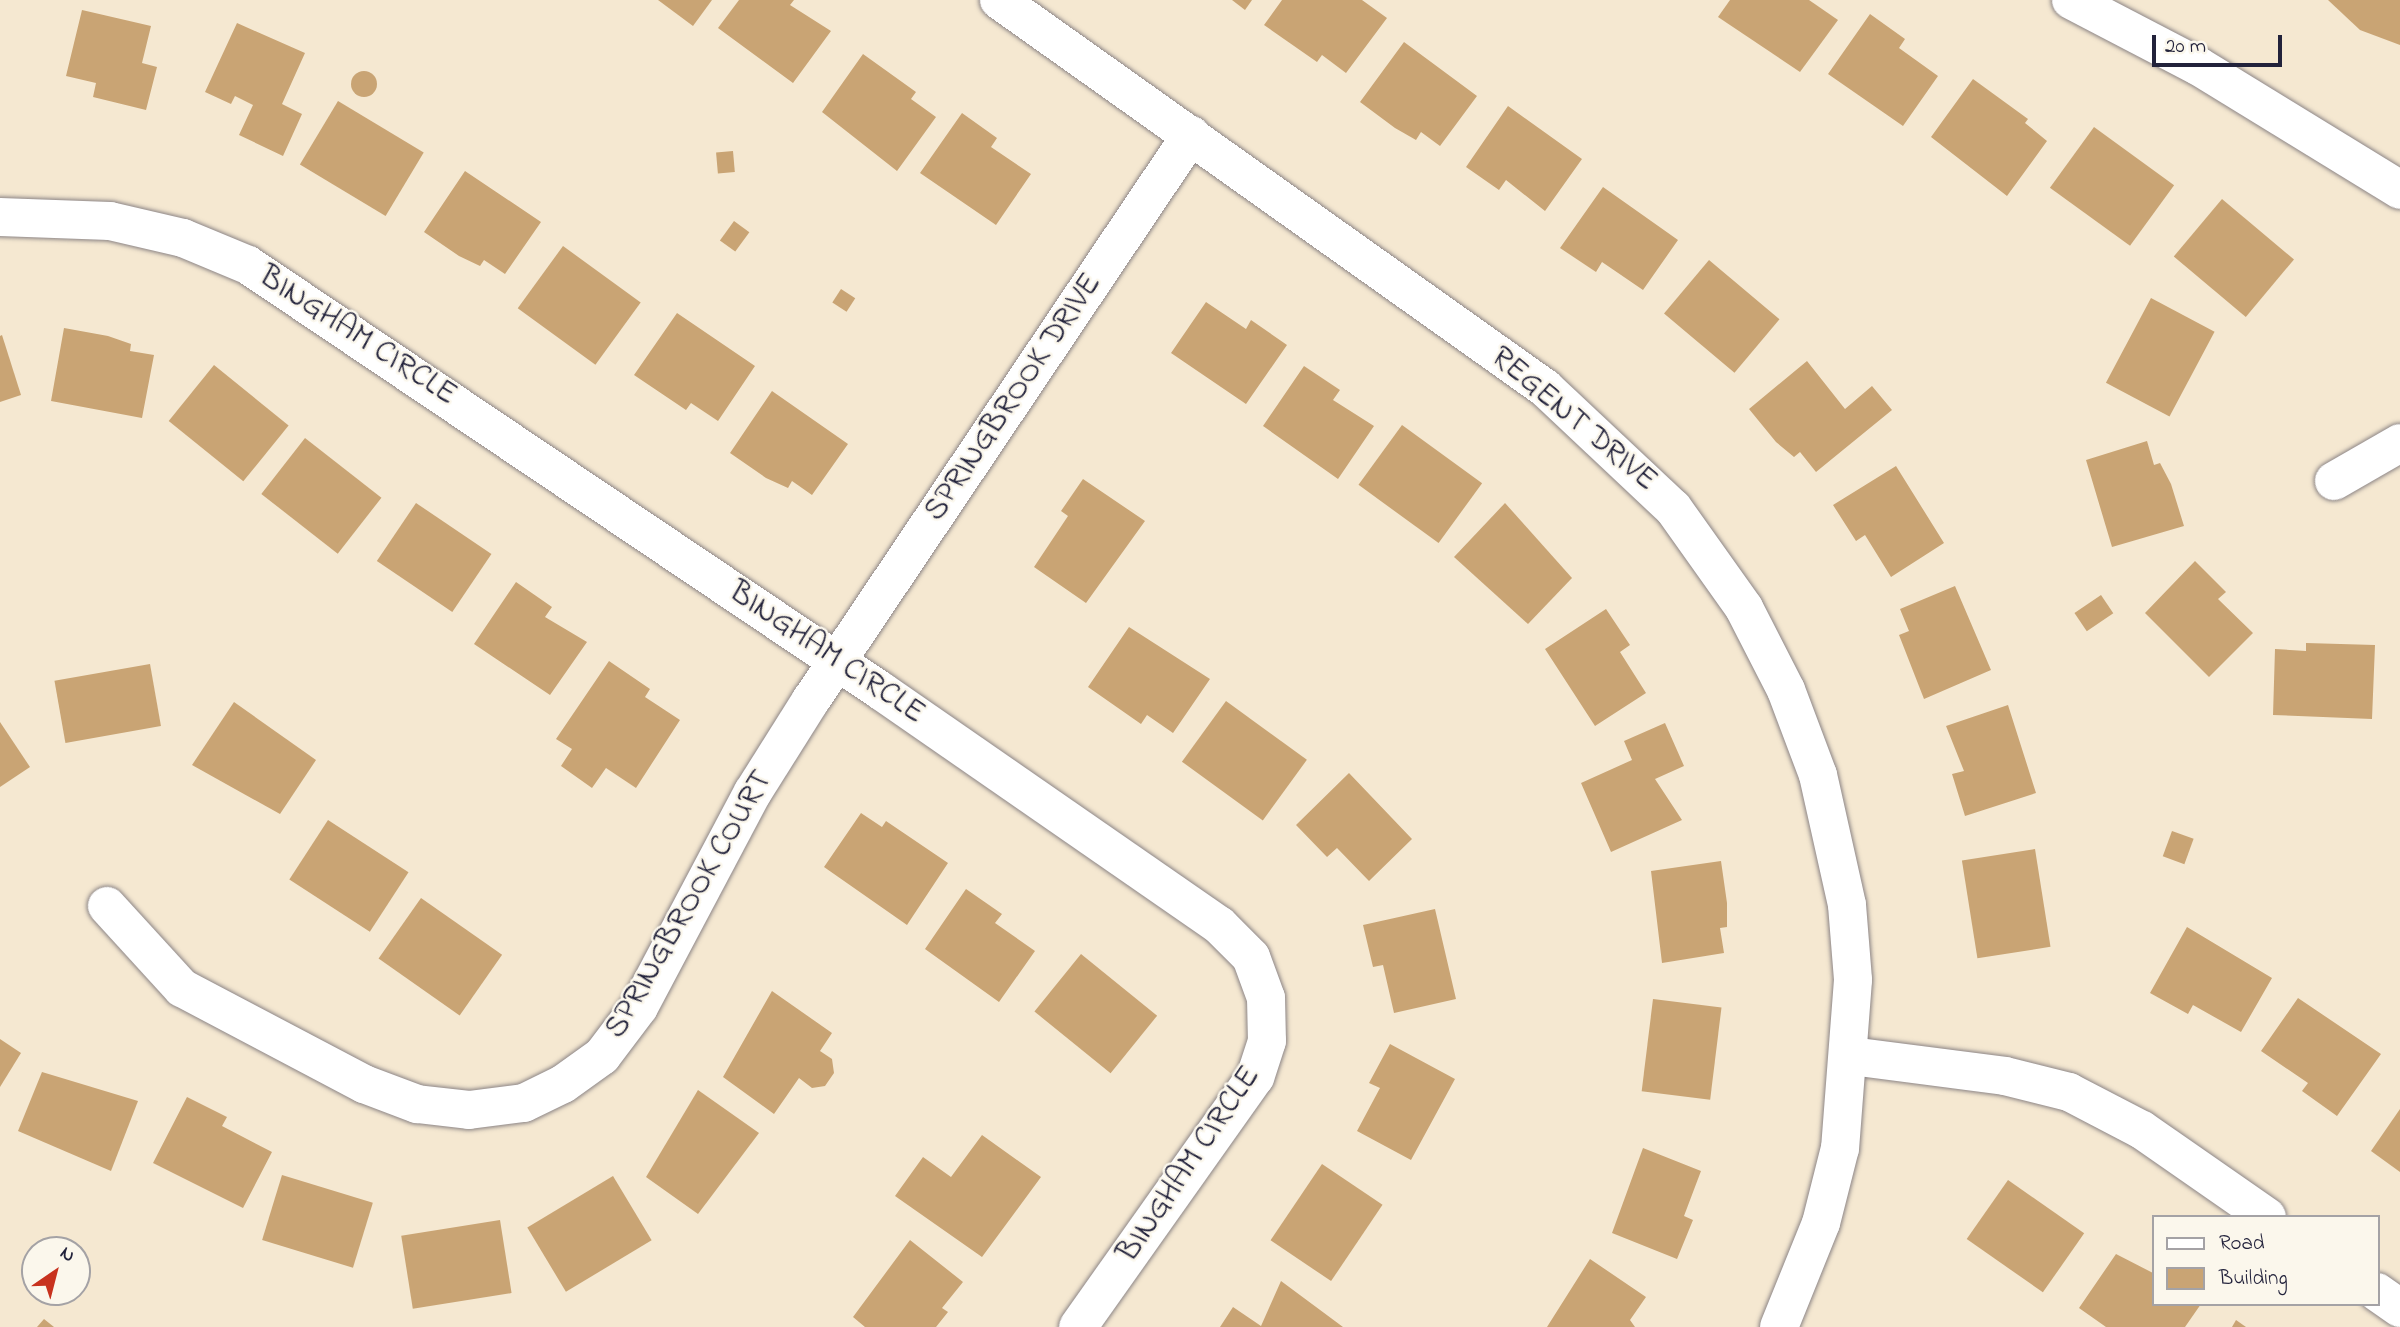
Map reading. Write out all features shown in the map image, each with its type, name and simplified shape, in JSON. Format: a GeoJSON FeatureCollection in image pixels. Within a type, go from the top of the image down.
{"type":"FeatureCollection","features":[{"type":"Feature","properties":{"kind":"street"},"geometry":{"type":"LineString","coordinates":[[2071,0],[2198,66],[2400,190]]}},
{"type":"Feature","properties":{"kind":"street","name":"REGENT DRIVE"},"geometry":{"type":"LineString","coordinates":[[1001,1],[1545,388],[1630,461],[1681,519],[1744,608],[1786,690],[1818,775],[1847,905],[1851,1056],[1824,1210],[1779,1327]]}},
{"type":"Feature","properties":{"kind":"street","name":"SPRINGBROOK DRIVE"},"geometry":{"type":"LineString","coordinates":[[836,661],[1191,135]]}},
{"type":"Feature","properties":{"kind":"street","name":"BINGHAM CIRCLE"},"geometry":{"type":"LineString","coordinates":[[0,217],[110,221],[183,237],[248,265],[836,661],[1219,925],[1251,957],[1266,998],[1267,1041],[1255,1077],[1078,1327]]}},
{"type":"Feature","properties":{"kind":"street"},"geometry":{"type":"LineString","coordinates":[[2334,481],[2400,443]]}},
{"type":"Feature","properties":{"kind":"street","name":"SPRINGBROOK COURT"},"geometry":{"type":"LineString","coordinates":[[107,906],[182,988],[364,1084],[417,1104],[469,1110],[524,1103],[602,1056],[639,1007],[753,792],[836,661]]}},
{"type":"Feature","properties":{"kind":"street"},"geometry":{"type":"LineString","coordinates":[[1851,1056],[2005,1076],[2070,1092],[2142,1130],[2264,1215]]}},
{"type":"Feature","properties":{"kind":"street"},"geometry":{"type":"LineString","coordinates":[[2379,1293],[2400,1308]]}},
{"type":"Feature","properties":{"kind":"building"},"geometry":{"type":"Polygon","coordinates":[[[658,0],[712,0],[693,26],[658,0]]]}},
{"type":"Feature","properties":{"kind":"building"},"geometry":{"type":"Polygon","coordinates":[[[739,0],[794,0],[790,5],[831,31],[793,83],[718,28],[739,0]]]}},
{"type":"Feature","properties":{"kind":"building"},"geometry":{"type":"Polygon","coordinates":[[[1232,0],[1252,0],[1245,10],[1232,0]]]}},
{"type":"Feature","properties":{"kind":"building"},"geometry":{"type":"Polygon","coordinates":[[[1282,0],[1362,0],[1387,18],[1346,73],[1322,55],[1317,62],[1264,25],[1282,0]]]}},
{"type":"Feature","properties":{"kind":"building"},"geometry":{"type":"Polygon","coordinates":[[[1730,0],[1809,0],[1838,20],[1800,72],[1718,17],[1730,0]]]}},
{"type":"Feature","properties":{"kind":"building"},"geometry":{"type":"Polygon","coordinates":[[[2328,0],[2400,0],[2400,45],[2360,30],[2328,0]]]}},
{"type":"Feature","properties":{"kind":"building"},"geometry":{"type":"Polygon","coordinates":[[[82,10],[151,26],[142,63],[157,67],[146,110],[93,97],[96,83],[66,76],[82,10]]]}},
{"type":"Feature","properties":{"kind":"building"},"geometry":{"type":"Polygon","coordinates":[[[1870,14],[1905,39],[1899,48],[1938,76],[1903,126],[1828,74],[1870,14]]]}},
{"type":"Feature","properties":{"kind":"building"},"geometry":{"type":"Polygon","coordinates":[[[237,23],[305,53],[282,104],[302,114],[283,156],[239,135],[253,105],[235,96],[231,104],[205,92],[237,23]]]}},
{"type":"Feature","properties":{"kind":"building"},"geometry":{"type":"Polygon","coordinates":[[[1404,42],[1477,96],[1440,146],[1421,132],[1416,140],[1360,102],[1404,42]]]}},
{"type":"Feature","properties":{"kind":"building"},"geometry":{"type":"Polygon","coordinates":[[[863,54],[916,92],[911,99],[936,117],[897,171],[822,112],[863,54]]]}},
{"type":"Feature","properties":{"kind":"building"},"geometry":{"type":"Polygon","coordinates":[[[364,71],[373,75],[377,84],[373,93],[364,97],[355,93],[351,84],[355,75],[364,71]]]}},
{"type":"Feature","properties":{"kind":"building"},"geometry":{"type":"Polygon","coordinates":[[[1973,79],[2028,119],[2025,123],[2047,141],[2007,196],[1931,137],[1973,79]]]}},
{"type":"Feature","properties":{"kind":"building"},"geometry":{"type":"Polygon","coordinates":[[[338,101],[424,153],[386,216],[300,164],[338,101]]]}},
{"type":"Feature","properties":{"kind":"building"},"geometry":{"type":"Polygon","coordinates":[[[1508,106],[1582,159],[1545,211],[1506,180],[1499,190],[1466,167],[1508,106]]]}},
{"type":"Feature","properties":{"kind":"building"},"geometry":{"type":"Polygon","coordinates":[[[962,113],[997,138],[991,147],[1031,174],[996,225],[920,173],[962,113]]]}},
{"type":"Feature","properties":{"kind":"building"},"geometry":{"type":"Polygon","coordinates":[[[2094,127],[2174,185],[2130,246],[2050,188],[2094,127]]]}},
{"type":"Feature","properties":{"kind":"building"},"geometry":{"type":"Polygon","coordinates":[[[733,151],[735,172],[718,173],[716,152],[733,151]]]}},
{"type":"Feature","properties":{"kind":"building"},"geometry":{"type":"Polygon","coordinates":[[[465,171],[541,222],[505,274],[484,260],[480,266],[459,256],[424,232],[465,171]]]}},
{"type":"Feature","properties":{"kind":"building"},"geometry":{"type":"Polygon","coordinates":[[[1603,187],[1678,240],[1643,290],[1602,262],[1596,272],[1560,248],[1603,187]]]}},
{"type":"Feature","properties":{"kind":"building"},"geometry":{"type":"Polygon","coordinates":[[[2222,199],[2294,259],[2246,317],[2174,256],[2222,199]]]}},
{"type":"Feature","properties":{"kind":"building"},"geometry":{"type":"Polygon","coordinates":[[[734,221],[749,232],[735,252],[720,240],[734,221]]]}},
{"type":"Feature","properties":{"kind":"building"},"geometry":{"type":"Polygon","coordinates":[[[563,246],[641,302],[595,365],[518,308],[563,246]]]}},
{"type":"Feature","properties":{"kind":"building"},"geometry":{"type":"Polygon","coordinates":[[[1709,260],[1779,319],[1734,373],[1664,314],[1709,260]]]}},
{"type":"Feature","properties":{"kind":"building"},"geometry":{"type":"Polygon","coordinates":[[[841,289],[855,298],[847,312],[832,302],[841,289]]]}},
{"type":"Feature","properties":{"kind":"building"},"geometry":{"type":"Polygon","coordinates":[[[2151,298],[2215,332],[2170,417],[2106,383],[2151,298]]]}},
{"type":"Feature","properties":{"kind":"building"},"geometry":{"type":"Polygon","coordinates":[[[1206,302],[1246,329],[1251,320],[1287,345],[1246,404],[1171,353],[1206,302]]]}},
{"type":"Feature","properties":{"kind":"building"},"geometry":{"type":"Polygon","coordinates":[[[677,313],[755,366],[718,421],[691,403],[686,410],[634,375],[677,313]]]}},
{"type":"Feature","properties":{"kind":"building"},"geometry":{"type":"Polygon","coordinates":[[[64,328],[108,336],[131,344],[130,351],[154,355],[142,418],[51,401],[64,328]]]}},
{"type":"Feature","properties":{"kind":"building"},"geometry":{"type":"Polygon","coordinates":[[[2,335],[21,395],[0,402],[0,336],[2,335]]]}},
{"type":"Feature","properties":{"kind":"building"},"geometry":{"type":"Polygon","coordinates":[[[1807,361],[1845,409],[1872,386],[1892,410],[1816,472],[1800,452],[1794,457],[1776,442],[1749,409],[1807,361]]]}},
{"type":"Feature","properties":{"kind":"building"},"geometry":{"type":"Polygon","coordinates":[[[214,365],[289,425],[243,481],[169,421],[214,365]]]}},
{"type":"Feature","properties":{"kind":"building"},"geometry":{"type":"Polygon","coordinates":[[[1304,366],[1340,390],[1333,400],[1374,426],[1338,479],[1263,426],[1304,366]]]}},
{"type":"Feature","properties":{"kind":"building"},"geometry":{"type":"Polygon","coordinates":[[[772,391],[848,444],[812,495],[792,481],[788,488],[766,478],[730,453],[772,391]]]}},
{"type":"Feature","properties":{"kind":"building"},"geometry":{"type":"Polygon","coordinates":[[[1402,425],[1482,483],[1439,543],[1359,485],[1402,425]]]}},
{"type":"Feature","properties":{"kind":"building"},"geometry":{"type":"Polygon","coordinates":[[[305,438],[381,498],[338,554],[261,494],[305,438]]]}},
{"type":"Feature","properties":{"kind":"building"},"geometry":{"type":"Polygon","coordinates":[[[2147,441],[2154,465],[2160,463],[2171,484],[2184,526],[2112,547],[2086,460],[2147,441]]]}},
{"type":"Feature","properties":{"kind":"building"},"geometry":{"type":"Polygon","coordinates":[[[1896,466],[1944,543],[1891,577],[1865,535],[1856,541],[1833,505],[1896,466]]]}},
{"type":"Feature","properties":{"kind":"building"},"geometry":{"type":"Polygon","coordinates":[[[1083,479],[1145,521],[1086,603],[1034,567],[1068,516],[1061,511],[1083,479]]]}},
{"type":"Feature","properties":{"kind":"building"},"geometry":{"type":"Polygon","coordinates":[[[416,503],[491,554],[452,612],[377,561],[416,503]]]}},
{"type":"Feature","properties":{"kind":"building"},"geometry":{"type":"Polygon","coordinates":[[[1505,503],[1572,578],[1528,624],[1454,557],[1505,503]]]}},
{"type":"Feature","properties":{"kind":"building"},"geometry":{"type":"Polygon","coordinates":[[[2195,561],[2226,592],[2218,599],[2253,633],[2209,677],[2145,613],[2195,561]]]}},
{"type":"Feature","properties":{"kind":"building"},"geometry":{"type":"Polygon","coordinates":[[[516,582],[552,607],[545,617],[587,642],[550,695],[474,644],[516,582]]]}},
{"type":"Feature","properties":{"kind":"building"},"geometry":{"type":"Polygon","coordinates":[[[1955,586],[1991,670],[1924,699],[1899,635],[1909,631],[1900,609],[1955,586]]]}},
{"type":"Feature","properties":{"kind":"building"},"geometry":{"type":"Polygon","coordinates":[[[2101,595],[2113,613],[2087,631],[2074,613],[2101,595]]]}},
{"type":"Feature","properties":{"kind":"building"},"geometry":{"type":"Polygon","coordinates":[[[1606,609],[1630,645],[1620,652],[1646,693],[1595,726],[1545,649],[1606,609]]]}},
{"type":"Feature","properties":{"kind":"building"},"geometry":{"type":"Polygon","coordinates":[[[1129,627],[1210,679],[1173,733],[1147,715],[1141,724],[1088,687],[1129,627]]]}},
{"type":"Feature","properties":{"kind":"building"},"geometry":{"type":"Polygon","coordinates":[[[2306,643],[2375,645],[2372,719],[2273,715],[2275,649],[2306,651],[2306,643]]]}},
{"type":"Feature","properties":{"kind":"building"},"geometry":{"type":"Polygon","coordinates":[[[609,661],[650,689],[645,697],[680,720],[636,788],[606,768],[592,788],[561,766],[572,749],[556,739],[609,661]]]}},
{"type":"Feature","properties":{"kind":"building"},"geometry":{"type":"Polygon","coordinates":[[[150,664],[161,726],[65,743],[54,681],[150,664]]]}},
{"type":"Feature","properties":{"kind":"building"},"geometry":{"type":"Polygon","coordinates":[[[1226,701],[1307,760],[1263,820],[1182,762],[1226,701]]]}},
{"type":"Feature","properties":{"kind":"building"},"geometry":{"type":"Polygon","coordinates":[[[234,702],[316,760],[280,814],[192,765],[234,702]]]}},
{"type":"Feature","properties":{"kind":"building"},"geometry":{"type":"Polygon","coordinates":[[[2008,705],[2036,793],[1965,816],[1952,774],[1964,771],[1946,726],[2008,705]]]}},
{"type":"Feature","properties":{"kind":"building"},"geometry":{"type":"Polygon","coordinates":[[[0,722],[30,767],[0,787],[0,722]]]}},
{"type":"Feature","properties":{"kind":"building"},"geometry":{"type":"Polygon","coordinates":[[[1665,723],[1684,766],[1655,779],[1682,820],[1611,852],[1581,783],[1632,760],[1624,741],[1665,723]]]}},
{"type":"Feature","properties":{"kind":"building"},"geometry":{"type":"Polygon","coordinates":[[[1349,773],[1412,839],[1369,881],[1337,848],[1327,857],[1296,825],[1349,773]]]}},
{"type":"Feature","properties":{"kind":"building"},"geometry":{"type":"Polygon","coordinates":[[[861,813],[882,827],[886,821],[948,863],[907,925],[824,867],[861,813]]]}},
{"type":"Feature","properties":{"kind":"building"},"geometry":{"type":"Polygon","coordinates":[[[328,820],[409,872],[370,932],[289,880],[328,820]]]}},
{"type":"Feature","properties":{"kind":"building"},"geometry":{"type":"Polygon","coordinates":[[[2172,831],[2194,839],[2184,864],[2163,856],[2172,831]]]}},
{"type":"Feature","properties":{"kind":"building"},"geometry":{"type":"Polygon","coordinates":[[[2035,849],[2050,947],[1977,958],[1962,861],[2035,849]]]}},
{"type":"Feature","properties":{"kind":"building"},"geometry":{"type":"Polygon","coordinates":[[[1721,861],[1727,903],[1727,927],[1720,928],[1724,953],[1662,963],[1651,871],[1721,861]]]}},
{"type":"Feature","properties":{"kind":"building"},"geometry":{"type":"Polygon","coordinates":[[[966,889],[1002,914],[995,923],[1035,951],[999,1002],[925,949],[966,889]]]}},
{"type":"Feature","properties":{"kind":"building"},"geometry":{"type":"Polygon","coordinates":[[[421,898],[502,955],[460,1015],[379,959],[421,898]]]}},
{"type":"Feature","properties":{"kind":"building"},"geometry":{"type":"Polygon","coordinates":[[[1435,909],[1456,999],[1394,1013],[1383,965],[1373,967],[1363,925],[1435,909]]]}},
{"type":"Feature","properties":{"kind":"building"},"geometry":{"type":"Polygon","coordinates":[[[2187,927],[2272,978],[2241,1032],[2193,1005],[2188,1014],[2150,993],[2187,927]]]}},
{"type":"Feature","properties":{"kind":"building"},"geometry":{"type":"Polygon","coordinates":[[[1081,954],[1157,1016],[1111,1073],[1034,1012],[1081,954]]]}},
{"type":"Feature","properties":{"kind":"building"},"geometry":{"type":"Polygon","coordinates":[[[772,991],[832,1033],[820,1051],[832,1059],[834,1073],[825,1086],[812,1088],[799,1078],[774,1114],[723,1077],[772,991]]]}},
{"type":"Feature","properties":{"kind":"building"},"geometry":{"type":"Polygon","coordinates":[[[2298,998],[2381,1054],[2337,1116],[2302,1091],[2308,1083],[2261,1051],[2298,998]]]}},
{"type":"Feature","properties":{"kind":"building"},"geometry":{"type":"Polygon","coordinates":[[[1653,999],[1721,1007],[1710,1100],[1642,1091],[1653,999]]]}},
{"type":"Feature","properties":{"kind":"building"},"geometry":{"type":"Polygon","coordinates":[[[0,1039],[21,1053],[0,1087],[0,1039]]]}},
{"type":"Feature","properties":{"kind":"building"},"geometry":{"type":"Polygon","coordinates":[[[1390,1044],[1455,1079],[1411,1160],[1357,1131],[1380,1088],[1369,1083],[1390,1044]]]}},
{"type":"Feature","properties":{"kind":"building"},"geometry":{"type":"Polygon","coordinates":[[[42,1072],[138,1101],[111,1171],[18,1131],[42,1072]]]}},
{"type":"Feature","properties":{"kind":"building"},"geometry":{"type":"Polygon","coordinates":[[[698,1090],[759,1133],[698,1214],[646,1177],[698,1090]]]}},
{"type":"Feature","properties":{"kind":"building"},"geometry":{"type":"Polygon","coordinates":[[[187,1097],[227,1117],[222,1126],[272,1152],[243,1208],[153,1163],[187,1097]]]}},
{"type":"Feature","properties":{"kind":"building"},"geometry":{"type":"Polygon","coordinates":[[[2400,1109],[2400,1172],[2371,1151],[2400,1109]]]}},
{"type":"Feature","properties":{"kind":"building"},"geometry":{"type":"Polygon","coordinates":[[[982,1135],[1041,1177],[982,1257],[895,1196],[923,1157],[951,1177],[982,1135]]]}},
{"type":"Feature","properties":{"kind":"building"},"geometry":{"type":"Polygon","coordinates":[[[1643,1148],[1701,1171],[1684,1216],[1693,1220],[1677,1259],[1612,1233],[1643,1148]]]}},
{"type":"Feature","properties":{"kind":"building"},"geometry":{"type":"Polygon","coordinates":[[[1322,1164],[1383,1205],[1331,1281],[1271,1240],[1322,1164]]]}},
{"type":"Feature","properties":{"kind":"building"},"geometry":{"type":"Polygon","coordinates":[[[282,1175],[373,1203],[353,1268],[262,1240],[282,1175]]]}},
{"type":"Feature","properties":{"kind":"building"},"geometry":{"type":"Polygon","coordinates":[[[613,1176],[652,1240],[566,1292],[527,1228],[613,1176]]]}},
{"type":"Feature","properties":{"kind":"building"},"geometry":{"type":"Polygon","coordinates":[[[2008,1180],[2084,1233],[2043,1292],[1967,1239],[2008,1180]]]}},
{"type":"Feature","properties":{"kind":"building"},"geometry":{"type":"Polygon","coordinates":[[[500,1220],[512,1293],[413,1309],[401,1236],[500,1220]]]}},
{"type":"Feature","properties":{"kind":"building"},"geometry":{"type":"Polygon","coordinates":[[[910,1240],[963,1282],[942,1308],[948,1312],[936,1327],[865,1327],[853,1317],[910,1240]]]}},
{"type":"Feature","properties":{"kind":"building"},"geometry":{"type":"Polygon","coordinates":[[[2116,1254],[2152,1272],[2152,1306],[2200,1306],[2185,1327],[2106,1327],[2079,1308],[2116,1254]]]}},
{"type":"Feature","properties":{"kind":"building"},"geometry":{"type":"Polygon","coordinates":[[[1590,1259],[1646,1297],[1630,1320],[1635,1327],[1547,1327],[1590,1259]]]}},
{"type":"Feature","properties":{"kind":"building"},"geometry":{"type":"Polygon","coordinates":[[[1281,1281],[1343,1327],[1220,1327],[1233,1307],[1261,1326],[1281,1281]]]}},
{"type":"Feature","properties":{"kind":"building"},"geometry":{"type":"Polygon","coordinates":[[[44,1319],[54,1327],[37,1327],[44,1319]]]}},
{"type":"Feature","properties":{"kind":"building"},"geometry":{"type":"Polygon","coordinates":[[[2236,1320],[2246,1327],[2232,1327],[2236,1320]]]}}]}
